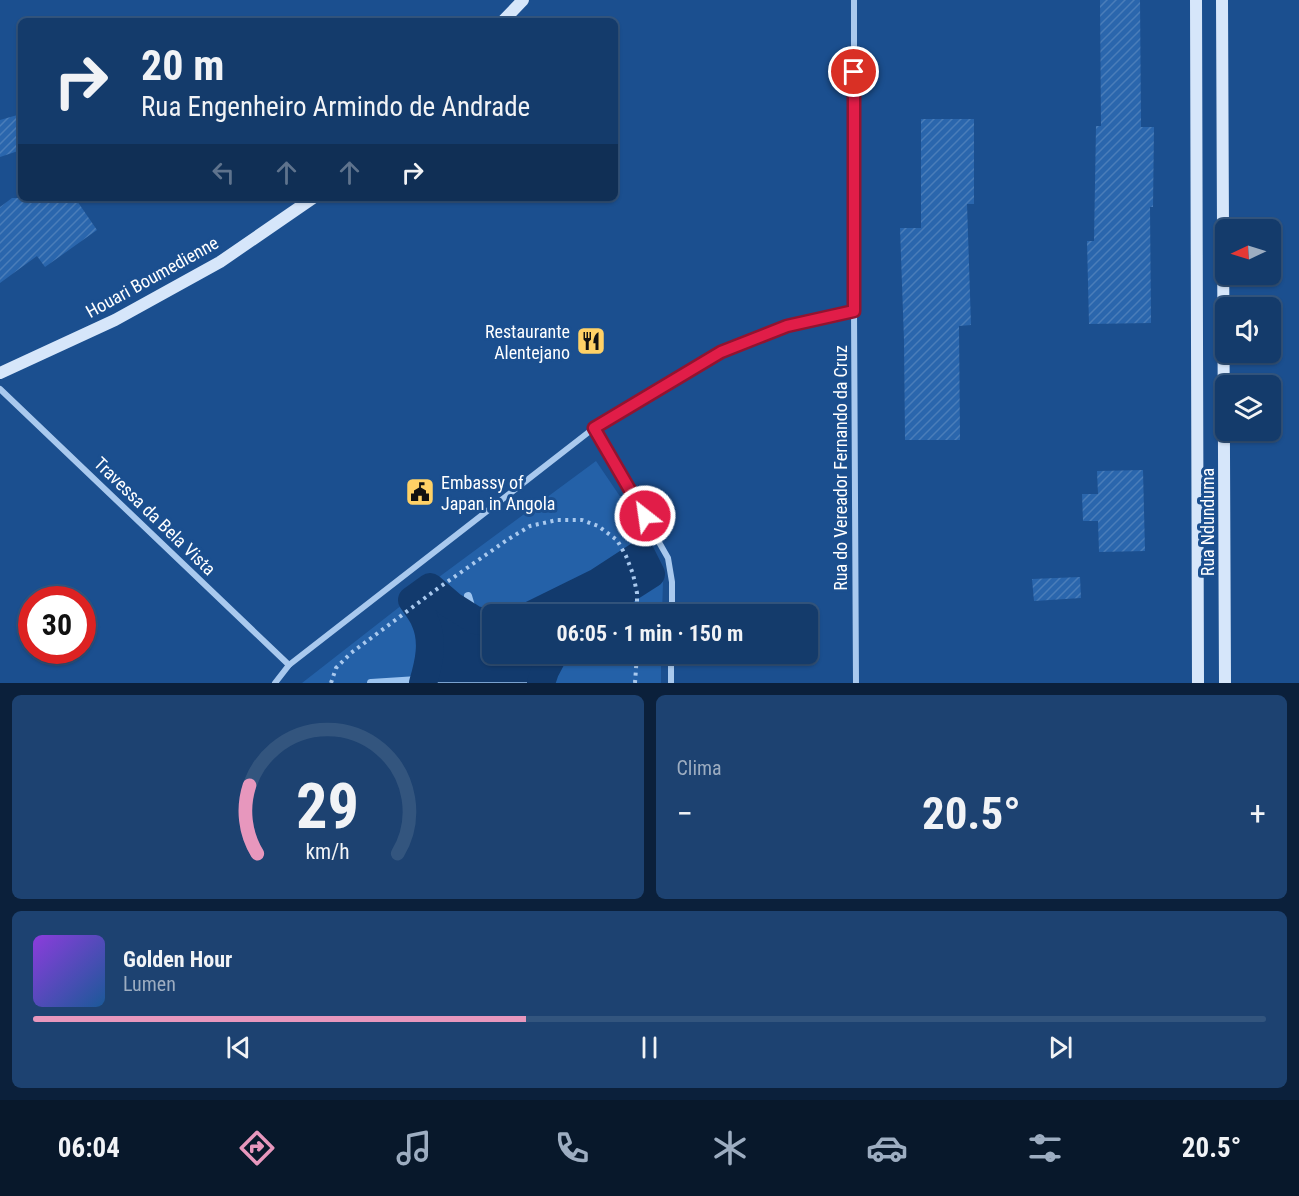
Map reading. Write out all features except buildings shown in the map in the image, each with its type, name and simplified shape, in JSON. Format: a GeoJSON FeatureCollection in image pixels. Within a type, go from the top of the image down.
{"type":"FeatureCollection","features":[{"type":"Feature","properties":{"kind":"main road"},"geometry":{"type":"LineString","coordinates":[[506,18],[523,0]]}},
{"type":"Feature","properties":{"kind":"main road","name":"Rua Ndunduma"},"geometry":{"type":"LineString","coordinates":[[1196,0],[1198,683]]}},
{"type":"Feature","properties":{"kind":"main road","name":"Rua Ndunduma"},"geometry":{"type":"LineString","coordinates":[[1222,0],[1226,683]]}},
{"type":"Feature","properties":{"kind":"main road","name":"Houari Boumedienne"},"geometry":{"type":"LineString","coordinates":[[0,373],[115,320],[220,262],[310,201]]}},
{"type":"Feature","properties":{"kind":"street","name":"Rua do Vereador Fernando da Cruz"},"geometry":{"type":"LineString","coordinates":[[855,0],[856,683]]}},
{"type":"Feature","properties":{"kind":"street"},"geometry":{"type":"LineString","coordinates":[[275,683],[289,665],[594,428],[721,352],[787,326],[854,311]]}},
{"type":"Feature","properties":{"kind":"street","name":"Travessa da Bela Vista"},"geometry":{"type":"LineString","coordinates":[[0,389],[289,665]]}},
{"type":"Feature","properties":{"kind":"street"},"geometry":{"type":"LineString","coordinates":[[594,428],[668,558],[672,582],[672,604]]}},
{"type":"Feature","properties":{"kind":"street"},"geometry":{"type":"LineString","coordinates":[[671,664],[671,683]]}},
{"type":"Feature","properties":{"kind":"path"},"geometry":{"type":"LineString","coordinates":[[332,683],[336,668],[351,653],[437,589],[530,526],[557,519],[582,520],[598,526],[617,540],[633,574],[637,604]]}},
{"type":"Feature","properties":{"kind":"path"},"geometry":{"type":"LineString","coordinates":[[635,683],[636,664]]}},
{"type":"Feature","properties":{"kind":"shaded area"},"geometry":{"type":"Polygon","coordinates":[[[596,461],[634,517],[663,582],[662,604],[482,604],[482,664],[661,664],[661,683],[302,683],[416,594],[596,461]]]}},
{"type":"Feature","properties":{"kind":"shaded area"},"geometry":{"type":"Polygon","coordinates":[[[641,554],[651,574],[609,604],[553,604],[598,581],[641,554]]]}},
{"type":"Feature","properties":{"kind":"shaded area"},"geometry":{"type":"Polygon","coordinates":[[[430,587],[451,605],[475,620],[482,621],[482,664],[549,664],[541,683],[423,683],[429,660],[429,636],[424,618],[412,600],[430,587]]]}},
{"type":"Feature","properties":{"kind":"waterway"},"geometry":{"type":"LineString","coordinates":[[553,604],[598,582],[641,554],[651,574],[609,604]]}},
{"type":"Feature","properties":{"kind":"waterway"},"geometry":{"type":"LineString","coordinates":[[423,683],[429,660],[429,636],[424,618],[412,600],[430,587],[451,605],[475,620],[482,621]]}},
{"type":"Feature","properties":{"kind":"waterway"},"geometry":{"type":"LineString","coordinates":[[554,604],[568,589]]}},
{"type":"Feature","properties":{"kind":"waterway"},"geometry":{"type":"LineString","coordinates":[[468,596],[478,630]]}},
{"type":"Feature","properties":{"kind":"waterway"},"geometry":{"type":"LineString","coordinates":[[541,683],[549,664]]}},
{"type":"Feature","properties":{"kind":"waterway"},"geometry":{"type":"LineString","coordinates":[[371,683],[433,679]]}},
{"type":"Feature","properties":{"kind":"place","name":"Restaurante Alentejano"},"geometry":{"type":"Point","coordinates":[591,341]}},
{"type":"Feature","properties":{"kind":"place","name":"Embassy of Japan in Angola"},"geometry":{"type":"Point","coordinates":[420,492]}},
{"type":"Feature","properties":{"kind":"route"},"geometry":{"type":"LineString","coordinates":[[645,516],[594,428],[721,352],[787,326],[854,311],[854,72]]}}]}
